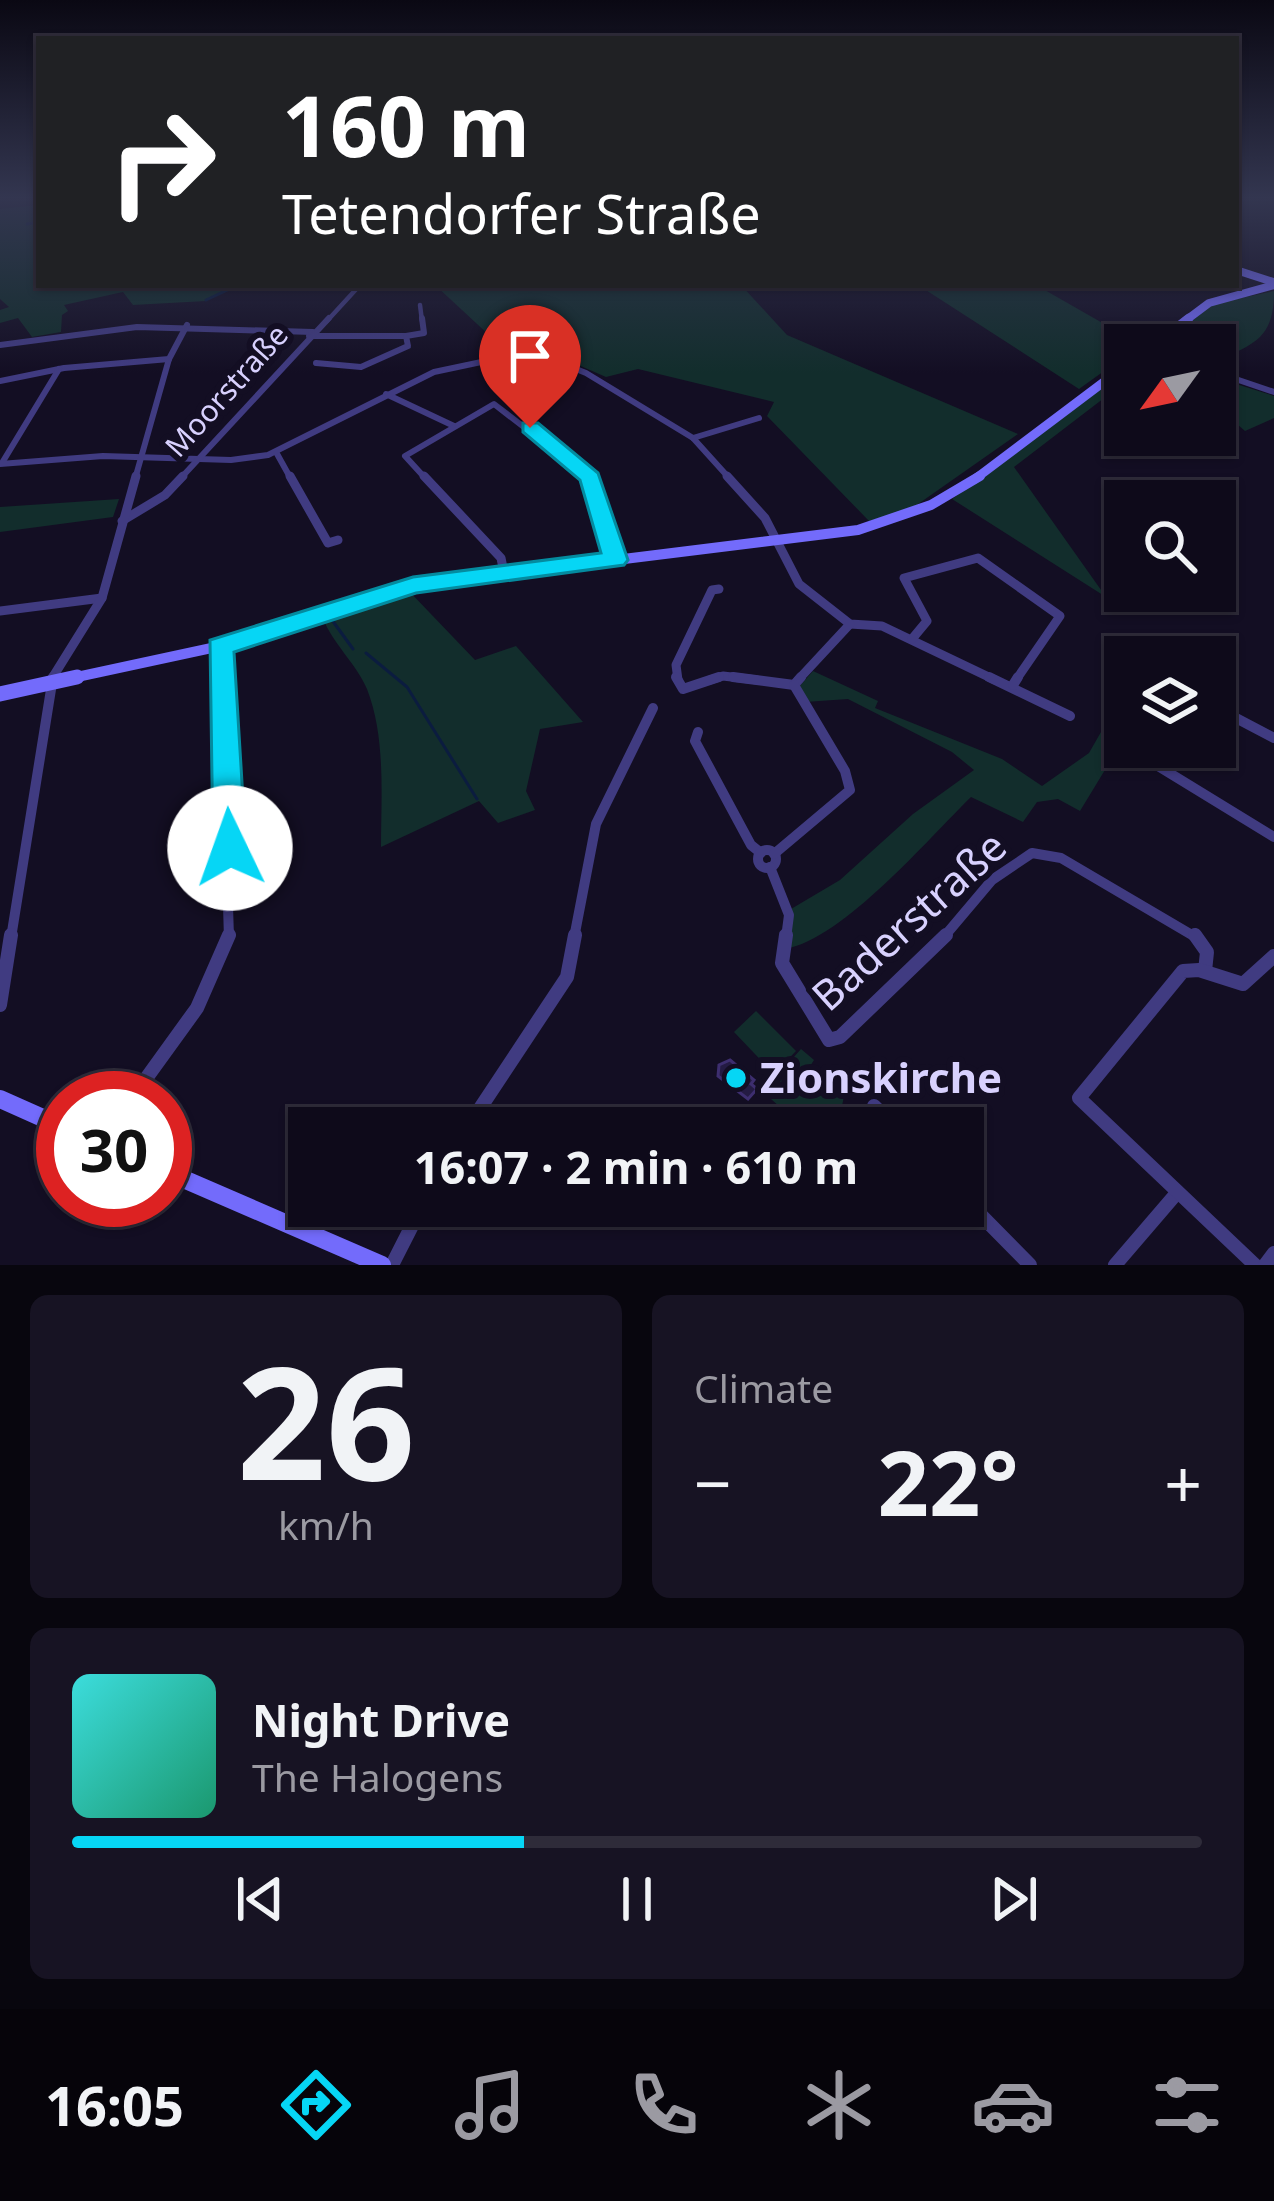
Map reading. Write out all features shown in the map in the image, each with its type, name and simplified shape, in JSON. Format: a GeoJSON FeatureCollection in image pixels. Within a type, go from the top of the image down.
{"type":"FeatureCollection","features":[{"type":"Feature","properties":{"kind":"street"},"geometry":{"type":"LineString","coordinates":[[1239,271],[1268,285]]}},
{"type":"Feature","properties":{"kind":"street"},"geometry":{"type":"LineString","coordinates":[[1182,324],[1209,303],[1268,285]]}},
{"type":"Feature","properties":{"kind":"street","name":"Moorstraße"},"geometry":{"type":"LineString","coordinates":[[122,521],[165,495],[357,288]]}},
{"type":"Feature","properties":{"kind":"street"},"geometry":{"type":"LineString","coordinates":[[0,345],[91,331],[187,325],[406,336],[424,333],[420,305]]}},
{"type":"Feature","properties":{"kind":"street"},"geometry":{"type":"LineString","coordinates":[[0,1005],[51,680],[102,598],[169,358],[187,325]]}},
{"type":"Feature","properties":{"kind":"street"},"geometry":{"type":"LineString","coordinates":[[316,363],[361,367],[408,346],[406,336]]}},
{"type":"Feature","properties":{"kind":"street"},"geometry":{"type":"LineString","coordinates":[[1,464],[276,452],[386,394],[475,361],[529,354],[557,361],[693,438],[765,518],[799,584],[850,624],[874,623],[1070,716]]}},
{"type":"Feature","properties":{"kind":"street"},"geometry":{"type":"LineString","coordinates":[[0,381],[59,369],[169,358]]}},
{"type":"Feature","properties":{"kind":"street"},"geometry":{"type":"LineString","coordinates":[[1,464],[59,369]]}},
{"type":"Feature","properties":{"kind":"street"},"geometry":{"type":"LineString","coordinates":[[1236,379],[1274,392]]}},
{"type":"Feature","properties":{"kind":"street"},"geometry":{"type":"LineString","coordinates":[[0,694],[220,647],[398,589],[873,528],[926,510],[1104,381]]}},
{"type":"Feature","properties":{"kind":"street"},"geometry":{"type":"LineString","coordinates":[[386,394],[454,425]]}},
{"type":"Feature","properties":{"kind":"street"},"geometry":{"type":"LineString","coordinates":[[504,573],[501,559],[406,460],[454,425],[494,404],[590,478],[615,560]]}},
{"type":"Feature","properties":{"kind":"street"},"geometry":{"type":"LineString","coordinates":[[693,438],[759,418]]}},
{"type":"Feature","properties":{"kind":"street"},"geometry":{"type":"LineString","coordinates":[[276,452],[328,543],[338,540]]}},
{"type":"Feature","properties":{"kind":"street"},"geometry":{"type":"LineString","coordinates":[[912,640],[927,621],[904,578],[978,558],[1060,616],[1013,685]]}},
{"type":"Feature","properties":{"kind":"street"},"geometry":{"type":"LineString","coordinates":[[719,589],[712,590],[676,665],[674,673],[683,689],[723,676],[794,686]]}},
{"type":"Feature","properties":{"kind":"street"},"geometry":{"type":"LineString","coordinates":[[0,611],[102,598]]}},
{"type":"Feature","properties":{"kind":"street"},"geometry":{"type":"LineString","coordinates":[[794,686],[850,624]]}},
{"type":"Feature","properties":{"kind":"street"},"geometry":{"type":"LineString","coordinates":[[152,1071],[197,1008],[229,943],[232,893],[220,647]]}},
{"type":"Feature","properties":{"kind":"street"},"geometry":{"type":"LineString","coordinates":[[698,732],[695,741],[751,845],[768,858],[850,790],[845,771],[794,686]]}},
{"type":"Feature","properties":{"kind":"street"},"geometry":{"type":"LineString","coordinates":[[481,1107],[567,977],[596,824],[653,708]]}},
{"type":"Feature","properties":{"kind":"street"},"geometry":{"type":"LineString","coordinates":[[1236,718],[1274,738]]}},
{"type":"Feature","properties":{"kind":"street"},"geometry":{"type":"LineString","coordinates":[[1161,768],[1274,837]]}},
{"type":"Feature","properties":{"kind":"street","name":"Baderstraße"},"geometry":{"type":"LineString","coordinates":[[768,858],[789,915],[781,954],[787,972],[820,1034],[835,1040],[925,959],[992,880],[1032,853],[1060,858],[1195,935],[1207,952],[1205,971]]}},
{"type":"Feature","properties":{"kind":"street"},"geometry":{"type":"LineString","coordinates":[[1256,1265],[1079,1098],[1183,971],[1205,971],[1228,984],[1243,984],[1274,956]]}},
{"type":"Feature","properties":{"kind":"street"},"geometry":{"type":"LineString","coordinates":[[0,1099],[36,1114]]}},
{"type":"Feature","properties":{"kind":"street"},"geometry":{"type":"LineString","coordinates":[[192,1183],[382,1265]]}},
{"type":"Feature","properties":{"kind":"street"},"geometry":{"type":"LineString","coordinates":[[1115,1265],[1176,1194]]}},
{"type":"Feature","properties":{"kind":"street"},"geometry":{"type":"LineString","coordinates":[[984,1218],[1030,1265]]}},
{"type":"Feature","properties":{"kind":"street"},"geometry":{"type":"LineString","coordinates":[[392,1265],[411,1227]]}},
{"type":"Feature","properties":{"kind":"street"},"geometry":{"type":"LineString","coordinates":[[1265,1265],[1274,1253]]}},
{"type":"Feature","properties":{"kind":"green space"},"geometry":{"type":"Polygon","coordinates":[[[0,255],[36,255],[36,288],[233,288],[206,301],[133,305],[123,292],[64,305],[68,311],[62,315],[61,332],[32,337],[18,318],[0,323],[0,310],[9,307],[0,299],[0,255]]]}},
{"type":"Feature","properties":{"kind":"green space"},"geometry":{"type":"Polygon","coordinates":[[[438,288],[744,288],[787,335],[1018,434],[911,509],[869,521],[767,416],[774,402],[638,369],[606,377],[546,351],[520,329],[490,336],[438,288]]]}},
{"type":"Feature","properties":{"kind":"green space"},"geometry":{"type":"Polygon","coordinates":[[[923,288],[1041,288],[1104,324],[1104,371],[1079,389],[923,288]]]}},
{"type":"Feature","properties":{"kind":"green space"},"geometry":{"type":"Polygon","coordinates":[[[1274,291],[1266,329],[1236,352],[1236,324],[1188,324],[1213,304],[1274,291]]]}},
{"type":"Feature","properties":{"kind":"green space"},"geometry":{"type":"Polygon","coordinates":[[[1236,384],[1274,396],[1274,418],[1245,431],[1236,423],[1236,384]]]}},
{"type":"Feature","properties":{"kind":"green space"},"geometry":{"type":"Polygon","coordinates":[[[1104,386],[1104,398],[1014,467],[1104,596],[952,499],[1104,386]]]}},
{"type":"Feature","properties":{"kind":"green space"},"geometry":{"type":"Polygon","coordinates":[[[119,499],[113,517],[0,532],[0,507],[119,499]]]}},
{"type":"Feature","properties":{"kind":"green space"},"geometry":{"type":"Polygon","coordinates":[[[407,589],[475,660],[516,646],[583,722],[540,729],[526,791],[535,810],[498,823],[479,801],[381,847],[381,767],[373,708],[362,680],[323,618],[407,589]]]}},
{"type":"Feature","properties":{"kind":"green space"},"geometry":{"type":"Polygon","coordinates":[[[813,671],[878,701],[875,708],[1002,759],[1042,786],[1089,753],[1104,727],[1106,768],[1080,811],[1058,799],[1037,802],[1023,822],[971,797],[858,908],[808,941],[785,949],[791,909],[840,880],[913,814],[974,770],[952,752],[848,699],[805,702],[798,688],[813,671]]]}},
{"type":"Feature","properties":{"kind":"green space"},"geometry":{"type":"Polygon","coordinates":[[[756,1011],[796,1051],[774,1074],[734,1032],[756,1011]]]}},
{"type":"Feature","properties":{"kind":"green space"},"geometry":{"type":"Polygon","coordinates":[[[801,1049],[814,1060],[803,1077],[805,1084],[829,1077],[844,1096],[842,1107],[780,1107],[763,1092],[801,1049]]]}},
{"type":"Feature","properties":{"kind":"building","name":"Zionskirche"},"geometry":{"type":"Polygon","coordinates":[[[730,1060],[754,1080],[751,1084],[757,1089],[748,1099],[718,1076],[719,1065],[730,1060]]]}},
{"type":"Feature","properties":{"kind":"waterway"},"geometry":{"type":"LineString","coordinates":[[206,300],[232,288]]}},
{"type":"Feature","properties":{"kind":"waterway"},"geometry":{"type":"LineString","coordinates":[[332,620],[353,649]]}},
{"type":"Feature","properties":{"kind":"waterway"},"geometry":{"type":"LineString","coordinates":[[366,653],[407,687],[477,799]]}},
{"type":"Feature","properties":{"kind":"place","name":"Zionskirche"},"geometry":{"type":"Point","coordinates":[736,1078]}},
{"type":"Feature","properties":{"kind":"route"},"geometry":{"type":"LineString","coordinates":[[230,848],[220,647],[413,585],[615,560],[594,484],[530,428]]}}]}
